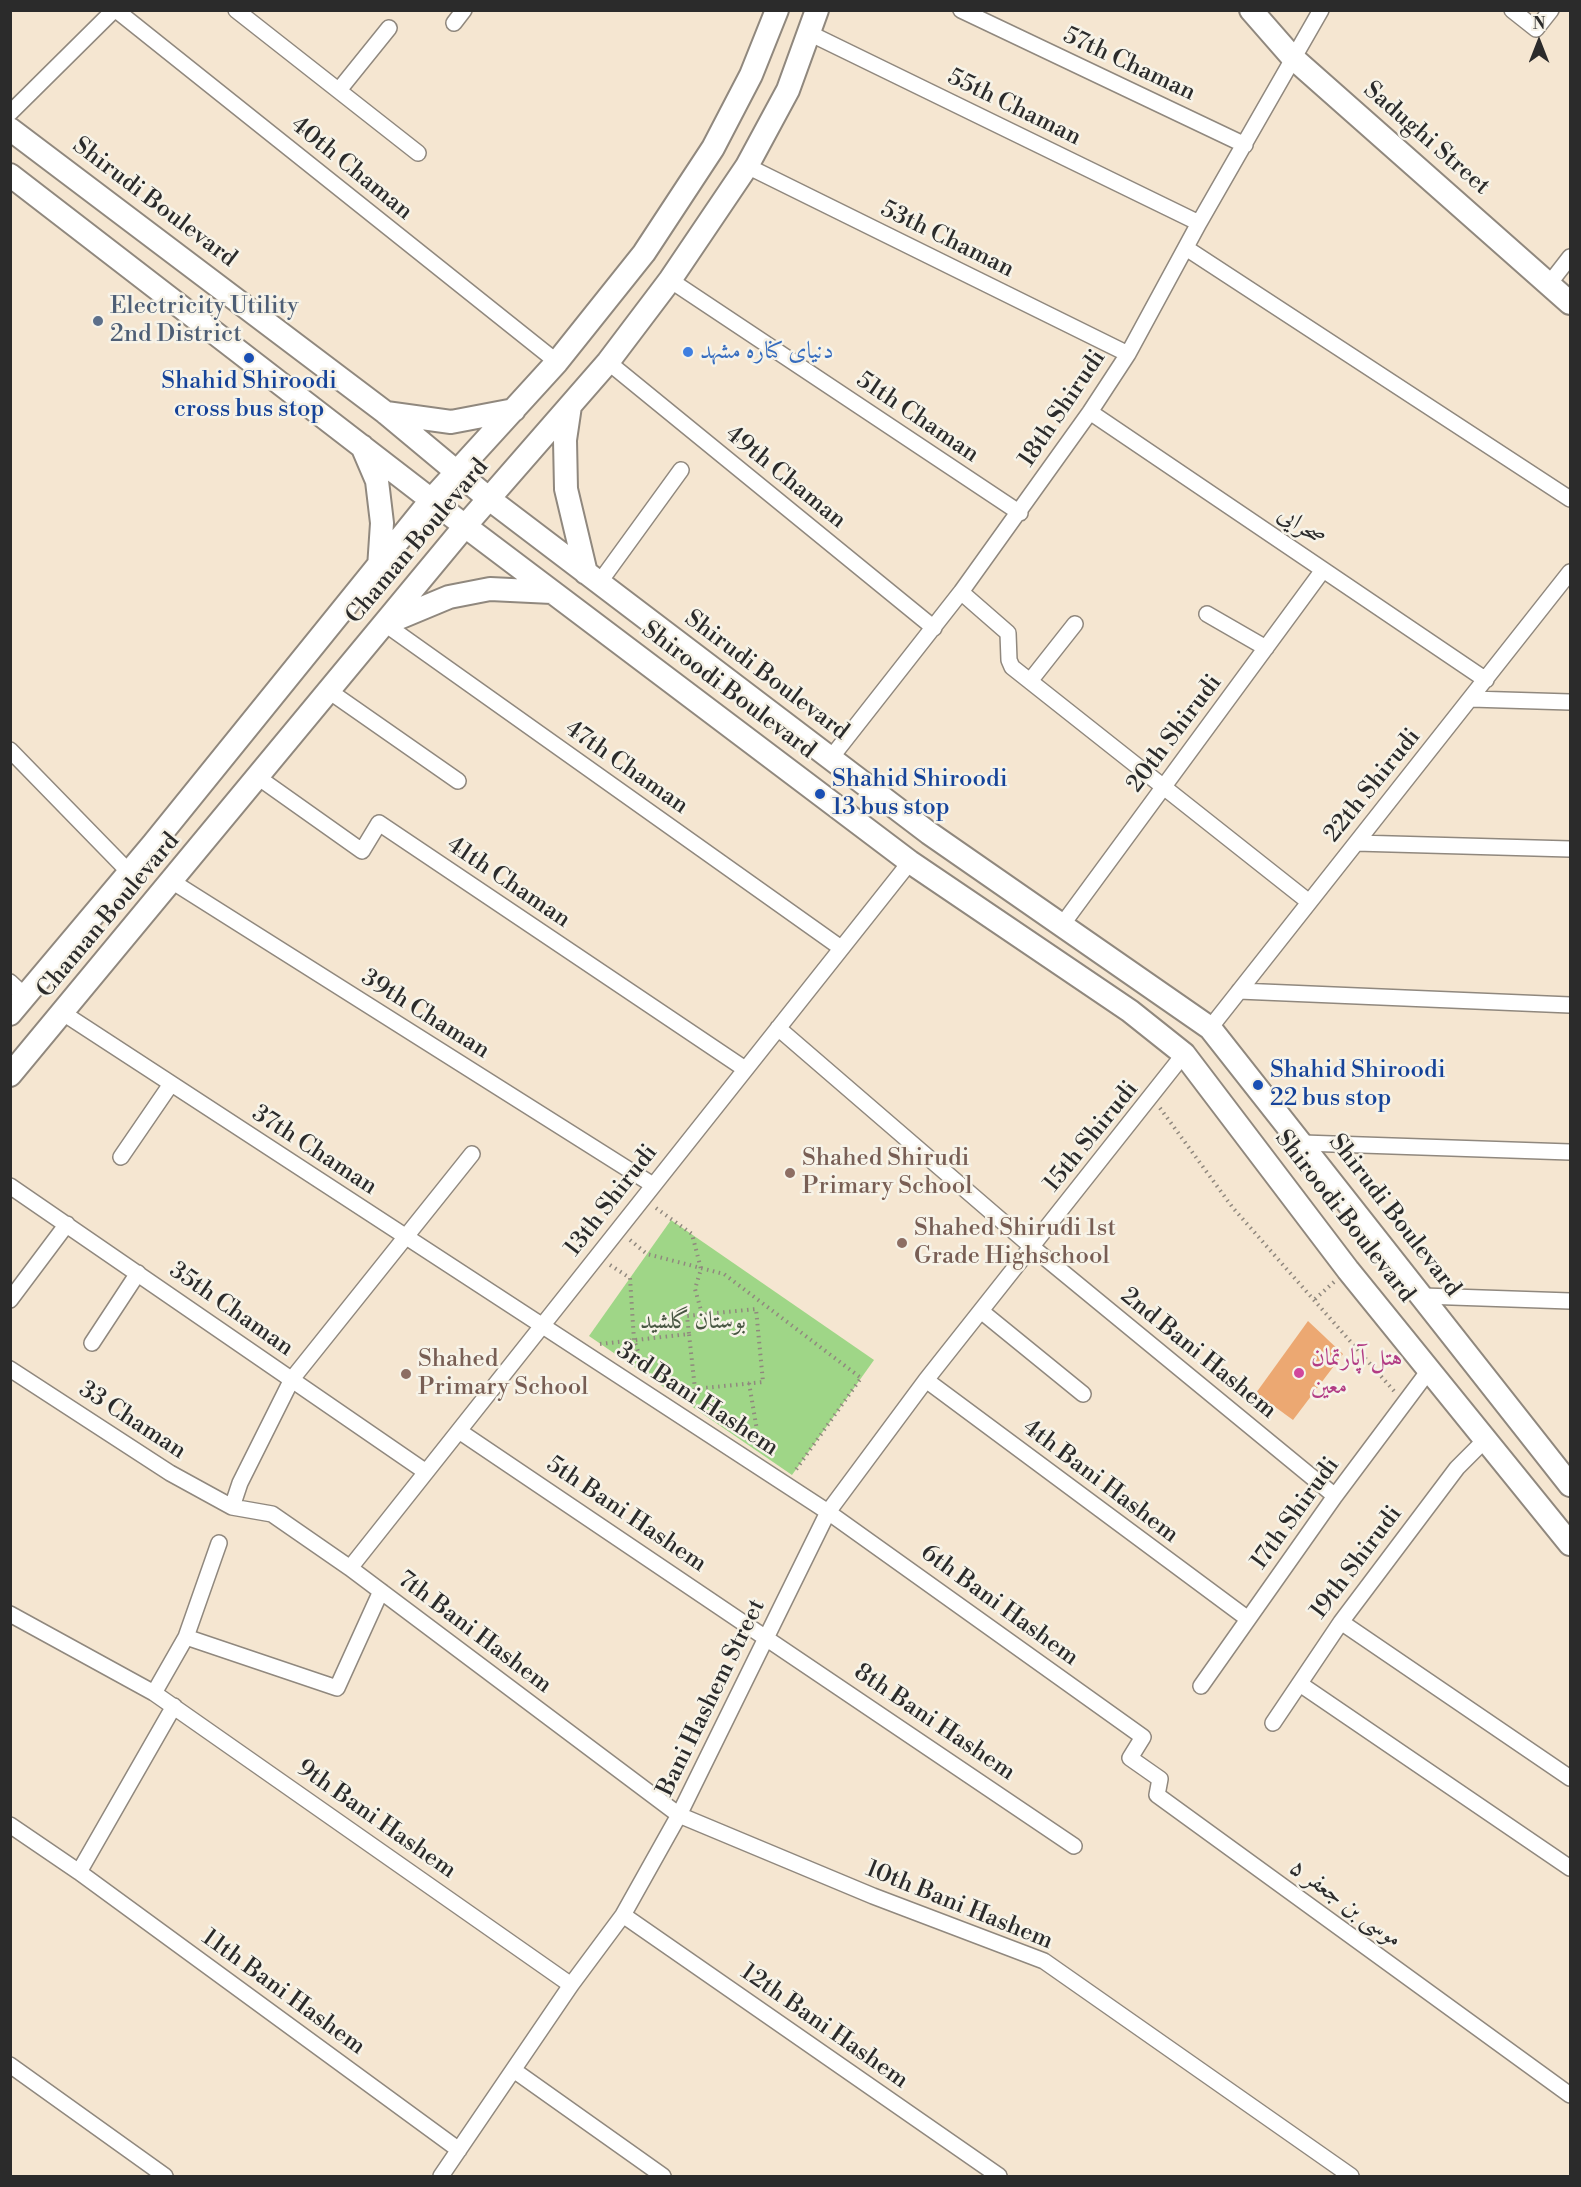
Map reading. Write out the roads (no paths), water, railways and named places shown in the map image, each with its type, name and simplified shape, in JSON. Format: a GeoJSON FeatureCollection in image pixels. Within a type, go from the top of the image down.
{"type":"FeatureCollection","features":[{"type":"Feature","properties":{"kind":"main road","name":"Chaman Boulevard"},"geometry":{"type":"LineString","coordinates":[[10,1014],[18,989],[129,872],[379,568],[432,499],[557,362],[644,253],[713,148],[751,75],[777,10]]}},
{"type":"Feature","properties":{"kind":"main road","name":"Chaman Boulevard"},"geometry":{"type":"LineString","coordinates":[[10,1075],[173,882],[488,498],[608,362],[670,280],[747,166],[788,90],[817,10]]}},
{"type":"Feature","properties":{"kind":"main road","name":"Sadughi Street"},"geometry":{"type":"LineString","coordinates":[[1251,10],[1293,58],[1570,303]]}},
{"type":"Feature","properties":{"kind":"main road","name":"Shirudi Boulevard"},"geometry":{"type":"LineString","coordinates":[[10,129],[386,413],[488,498],[830,759],[929,833],[1210,1028],[1423,1296],[1562,1466],[1570,1485]]}},
{"type":"Feature","properties":{"kind":"main road","name":"Shiroodi Boulevard"},"geometry":{"type":"LineString","coordinates":[[10,175],[465,526],[909,862],[1130,1011],[1185,1054],[1348,1270],[1487,1438],[1570,1544]]}},
{"type":"Feature","properties":{"kind":"main road"},"geometry":{"type":"LineString","coordinates":[[570,406],[565,440],[566,489],[593,578]]}},
{"type":"Feature","properties":{"kind":"main road"},"geometry":{"type":"LineString","coordinates":[[386,413],[451,422],[514,410]]}},
{"type":"Feature","properties":{"kind":"main road"},"geometry":{"type":"LineString","coordinates":[[362,445],[377,482],[382,523],[379,568]]}},
{"type":"Feature","properties":{"kind":"main road"},"geometry":{"type":"LineString","coordinates":[[385,624],[449,597],[490,589],[552,592]]}},
{"type":"Feature","properties":{"kind":"street"},"geometry":{"type":"LineString","coordinates":[[10,112],[115,10]]}},
{"type":"Feature","properties":{"kind":"street","name":"40th Chaman"},"geometry":{"type":"LineString","coordinates":[[115,10],[557,362]]}},
{"type":"Feature","properties":{"kind":"street"},"geometry":{"type":"LineString","coordinates":[[236,10],[418,153]]}},
{"type":"Feature","properties":{"kind":"street"},"geometry":{"type":"LineString","coordinates":[[454,23],[464,10]]}},
{"type":"Feature","properties":{"kind":"street","name":"57th Chaman"},"geometry":{"type":"LineString","coordinates":[[961,10],[1245,145]]}},
{"type":"Feature","properties":{"kind":"street","name":"18th Shirudi"},"geometry":{"type":"LineString","coordinates":[[830,759],[961,592],[1020,513],[1090,412],[1128,354],[1199,223],[1321,10]]}},
{"type":"Feature","properties":{"kind":"street"},"geometry":{"type":"LineString","coordinates":[[1512,10],[1536,29],[1551,10]]}},
{"type":"Feature","properties":{"kind":"street"},"geometry":{"type":"LineString","coordinates":[[339,90],[389,28]]}},
{"type":"Feature","properties":{"kind":"street","name":"55th Chaman"},"geometry":{"type":"LineString","coordinates":[[809,33],[1199,223]]}},
{"type":"Feature","properties":{"kind":"street","name":"53th Chaman"},"geometry":{"type":"LineString","coordinates":[[747,166],[1128,354]]}},
{"type":"Feature","properties":{"kind":"street"},"geometry":{"type":"LineString","coordinates":[[1186,248],[1570,499]]}},
{"type":"Feature","properties":{"kind":"street"},"geometry":{"type":"LineString","coordinates":[[1549,284],[1570,257]]}},
{"type":"Feature","properties":{"kind":"street","name":"51th Chaman"},"geometry":{"type":"LineString","coordinates":[[670,280],[1020,513]]}},
{"type":"Feature","properties":{"kind":"street","name":"49th Chaman"},"geometry":{"type":"LineString","coordinates":[[608,362],[934,628]]}},
{"type":"Feature","properties":{"kind":"street","name":"صحرایی"},"geometry":{"type":"LineString","coordinates":[[1090,412],[1486,680]]}},
{"type":"Feature","properties":{"kind":"street"},"geometry":{"type":"LineString","coordinates":[[593,578],[681,470]]}},
{"type":"Feature","properties":{"kind":"street","name":"20th Shirudi"},"geometry":{"type":"LineString","coordinates":[[1062,925],[1323,570]]}},
{"type":"Feature","properties":{"kind":"street","name":"22th Shirudi"},"geometry":{"type":"LineString","coordinates":[[1210,1028],[1570,572]]}},
{"type":"Feature","properties":{"kind":"street"},"geometry":{"type":"LineString","coordinates":[[961,592],[1008,633],[1010,664],[1309,902]]}},
{"type":"Feature","properties":{"kind":"street"},"geometry":{"type":"LineString","coordinates":[[1207,614],[1266,648]]}},
{"type":"Feature","properties":{"kind":"street","name":"47th Chaman"},"geometry":{"type":"LineString","coordinates":[[385,624],[841,948]]}},
{"type":"Feature","properties":{"kind":"street"},"geometry":{"type":"LineString","coordinates":[[1030,681],[1075,624]]}},
{"type":"Feature","properties":{"kind":"street"},"geometry":{"type":"LineString","coordinates":[[329,692],[458,780]]}},
{"type":"Feature","properties":{"kind":"street"},"geometry":{"type":"LineString","coordinates":[[1472,699],[1570,702]]}},
{"type":"Feature","properties":{"kind":"street"},"geometry":{"type":"LineString","coordinates":[[10,750],[129,872]]}},
{"type":"Feature","properties":{"kind":"street","name":"41th Chaman"},"geometry":{"type":"LineString","coordinates":[[259,778],[362,851],[379,823],[745,1069]]}},
{"type":"Feature","properties":{"kind":"street"},"geometry":{"type":"LineString","coordinates":[[1356,843],[1570,849]]}},
{"type":"Feature","properties":{"kind":"street","name":"13th Shirudi"},"geometry":{"type":"LineString","coordinates":[[350,1568],[909,862]]}},
{"type":"Feature","properties":{"kind":"street","name":"39th Chaman"},"geometry":{"type":"LineString","coordinates":[[173,882],[653,1185]]}},
{"type":"Feature","properties":{"kind":"street"},"geometry":{"type":"LineString","coordinates":[[1239,991],[1570,1005]]}},
{"type":"Feature","properties":{"kind":"street","name":"37th Chaman"},"geometry":{"type":"LineString","coordinates":[[63,1013],[542,1326]]}},
{"type":"Feature","properties":{"kind":"street","name":"2nd Bani Hashem"},"geometry":{"type":"LineString","coordinates":[[778,1028],[1032,1246],[1335,1496]]}},
{"type":"Feature","properties":{"kind":"street","name":"15th Shirudi"},"geometry":{"type":"LineString","coordinates":[[1032,1246],[1153,1098],[1185,1054]]}},
{"type":"Feature","properties":{"kind":"street"},"geometry":{"type":"LineString","coordinates":[[121,1157],[171,1084]]}},
{"type":"Feature","properties":{"kind":"street"},"geometry":{"type":"LineString","coordinates":[[1303,1143],[1570,1152]]}},
{"type":"Feature","properties":{"kind":"street"},"geometry":{"type":"LineString","coordinates":[[232,1507],[240,1483],[292,1379],[472,1154]]}},
{"type":"Feature","properties":{"kind":"street","name":"35th Chaman"},"geometry":{"type":"LineString","coordinates":[[10,1186],[426,1472]]}},
{"type":"Feature","properties":{"kind":"street"},"geometry":{"type":"LineString","coordinates":[[10,1300],[67,1224]]}},
{"type":"Feature","properties":{"kind":"street","name":"Bani Hashem Street"},"geometry":{"type":"LineString","coordinates":[[441,2176],[515,2071],[571,1985],[623,1915],[679,1815],[828,1512],[926,1380],[1032,1246]]}},
{"type":"Feature","properties":{"kind":"street"},"geometry":{"type":"LineString","coordinates":[[92,1343],[138,1273]]}},
{"type":"Feature","properties":{"kind":"street"},"geometry":{"type":"LineString","coordinates":[[1423,1296],[1570,1301]]}},
{"type":"Feature","properties":{"kind":"street"},"geometry":{"type":"LineString","coordinates":[[981,1311],[1083,1394]]}},
{"type":"Feature","properties":{"kind":"street","name":"3rd Bani Hashem"},"geometry":{"type":"LineString","coordinates":[[542,1326],[828,1512]]}},
{"type":"Feature","properties":{"kind":"street","name":"33 Chaman"},"geometry":{"type":"LineString","coordinates":[[10,1369],[170,1473],[232,1507]]}},
{"type":"Feature","properties":{"kind":"street","name":"17th Shirudi"},"geometry":{"type":"LineString","coordinates":[[1201,1686],[1335,1496],[1430,1369]]}},
{"type":"Feature","properties":{"kind":"street","name":"4th Bani Hashem"},"geometry":{"type":"LineString","coordinates":[[926,1380],[1248,1619]]}},
{"type":"Feature","properties":{"kind":"street","name":"5th Bani Hashem"},"geometry":{"type":"LineString","coordinates":[[459,1431],[768,1637]]}},
{"type":"Feature","properties":{"kind":"street","name":"19th Shirudi"},"geometry":{"type":"LineString","coordinates":[[1274,1723],[1341,1622],[1457,1468],[1487,1438]]}},
{"type":"Feature","properties":{"kind":"street","name":"7th Bani Hashem"},"geometry":{"type":"LineString","coordinates":[[232,1507],[272,1514],[350,1568],[679,1815]]}},
{"type":"Feature","properties":{"kind":"street","name":"6th Bani Hashem"},"geometry":{"type":"LineString","coordinates":[[828,1512],[1143,1737]]}},
{"type":"Feature","properties":{"kind":"street"},"geometry":{"type":"LineString","coordinates":[[154,1693],[186,1637],[219,1543]]}},
{"type":"Feature","properties":{"kind":"street"},"geometry":{"type":"LineString","coordinates":[[186,1637],[338,1688],[381,1592]]}},
{"type":"Feature","properties":{"kind":"street","name":"9th Bani Hashem"},"geometry":{"type":"LineString","coordinates":[[10,1614],[174,1706],[571,1985]]}},
{"type":"Feature","properties":{"kind":"street"},"geometry":{"type":"LineString","coordinates":[[1341,1622],[1570,1778]]}},
{"type":"Feature","properties":{"kind":"street","name":"8th Bani Hashem"},"geometry":{"type":"LineString","coordinates":[[768,1637],[1074,1846]]}},
{"type":"Feature","properties":{"kind":"street"},"geometry":{"type":"LineString","coordinates":[[1300,1684],[1570,1868]]}},
{"type":"Feature","properties":{"kind":"street"},"geometry":{"type":"LineString","coordinates":[[80,1872],[174,1706]]}},
{"type":"Feature","properties":{"kind":"street","name":"موسی بن جعفر ۵"},"geometry":{"type":"LineString","coordinates":[[1143,1737],[1130,1758],[1160,1779],[1157,1796],[1570,2095]]}},
{"type":"Feature","properties":{"kind":"street","name":"10th Bani Hashem"},"geometry":{"type":"LineString","coordinates":[[679,1815],[873,1896],[1044,1961],[1351,2176]]}},
{"type":"Feature","properties":{"kind":"street","name":"11th Bani Hashem"},"geometry":{"type":"LineString","coordinates":[[10,1825],[80,1872],[459,2150]]}},
{"type":"Feature","properties":{"kind":"street","name":"12th Bani Hashem"},"geometry":{"type":"LineString","coordinates":[[623,1915],[999,2176]]}},
{"type":"Feature","properties":{"kind":"street"},"geometry":{"type":"LineString","coordinates":[[10,2065],[165,2176]]}},
{"type":"Feature","properties":{"kind":"street"},"geometry":{"type":"LineString","coordinates":[[515,2071],[663,2176]]}},
{"type":"Feature","properties":{"kind":"place","name":"Electricity Utility 2nd District"},"geometry":{"type":"Point","coordinates":[98,321]}},
{"type":"Feature","properties":{"kind":"place","name":"دنیای کناره مشهد"},"geometry":{"type":"Point","coordinates":[688,352]}},
{"type":"Feature","properties":{"kind":"place","name":"Shahid Shiroodi cross bus stop"},"geometry":{"type":"Point","coordinates":[249,358]}},
{"type":"Feature","properties":{"kind":"place","name":"Shahid Shiroodi 13 bus stop"},"geometry":{"type":"Point","coordinates":[820,794]}},
{"type":"Feature","properties":{"kind":"place","name":"Shahid Shiroodi 22 bus stop"},"geometry":{"type":"Point","coordinates":[1258,1085]}},
{"type":"Feature","properties":{"kind":"place","name":"Shahed Shirudi Primary School"},"geometry":{"type":"Point","coordinates":[790,1173]}},
{"type":"Feature","properties":{"kind":"place","name":"Shahed Shirudi 1st Grade Highschool"},"geometry":{"type":"Point","coordinates":[902,1243]}},
{"type":"Feature","properties":{"kind":"place","name":"هتل آپارتمان معین"},"geometry":{"type":"Point","coordinates":[1299,1373]}},
{"type":"Feature","properties":{"kind":"place","name":"Shahed Primary School"},"geometry":{"type":"Point","coordinates":[406,1374]}},
{"type":"Feature","properties":{"kind":"park label","name":"بوستان گلشید"},"geometry":{"type":"Point","coordinates":[693,1322]}}]}
